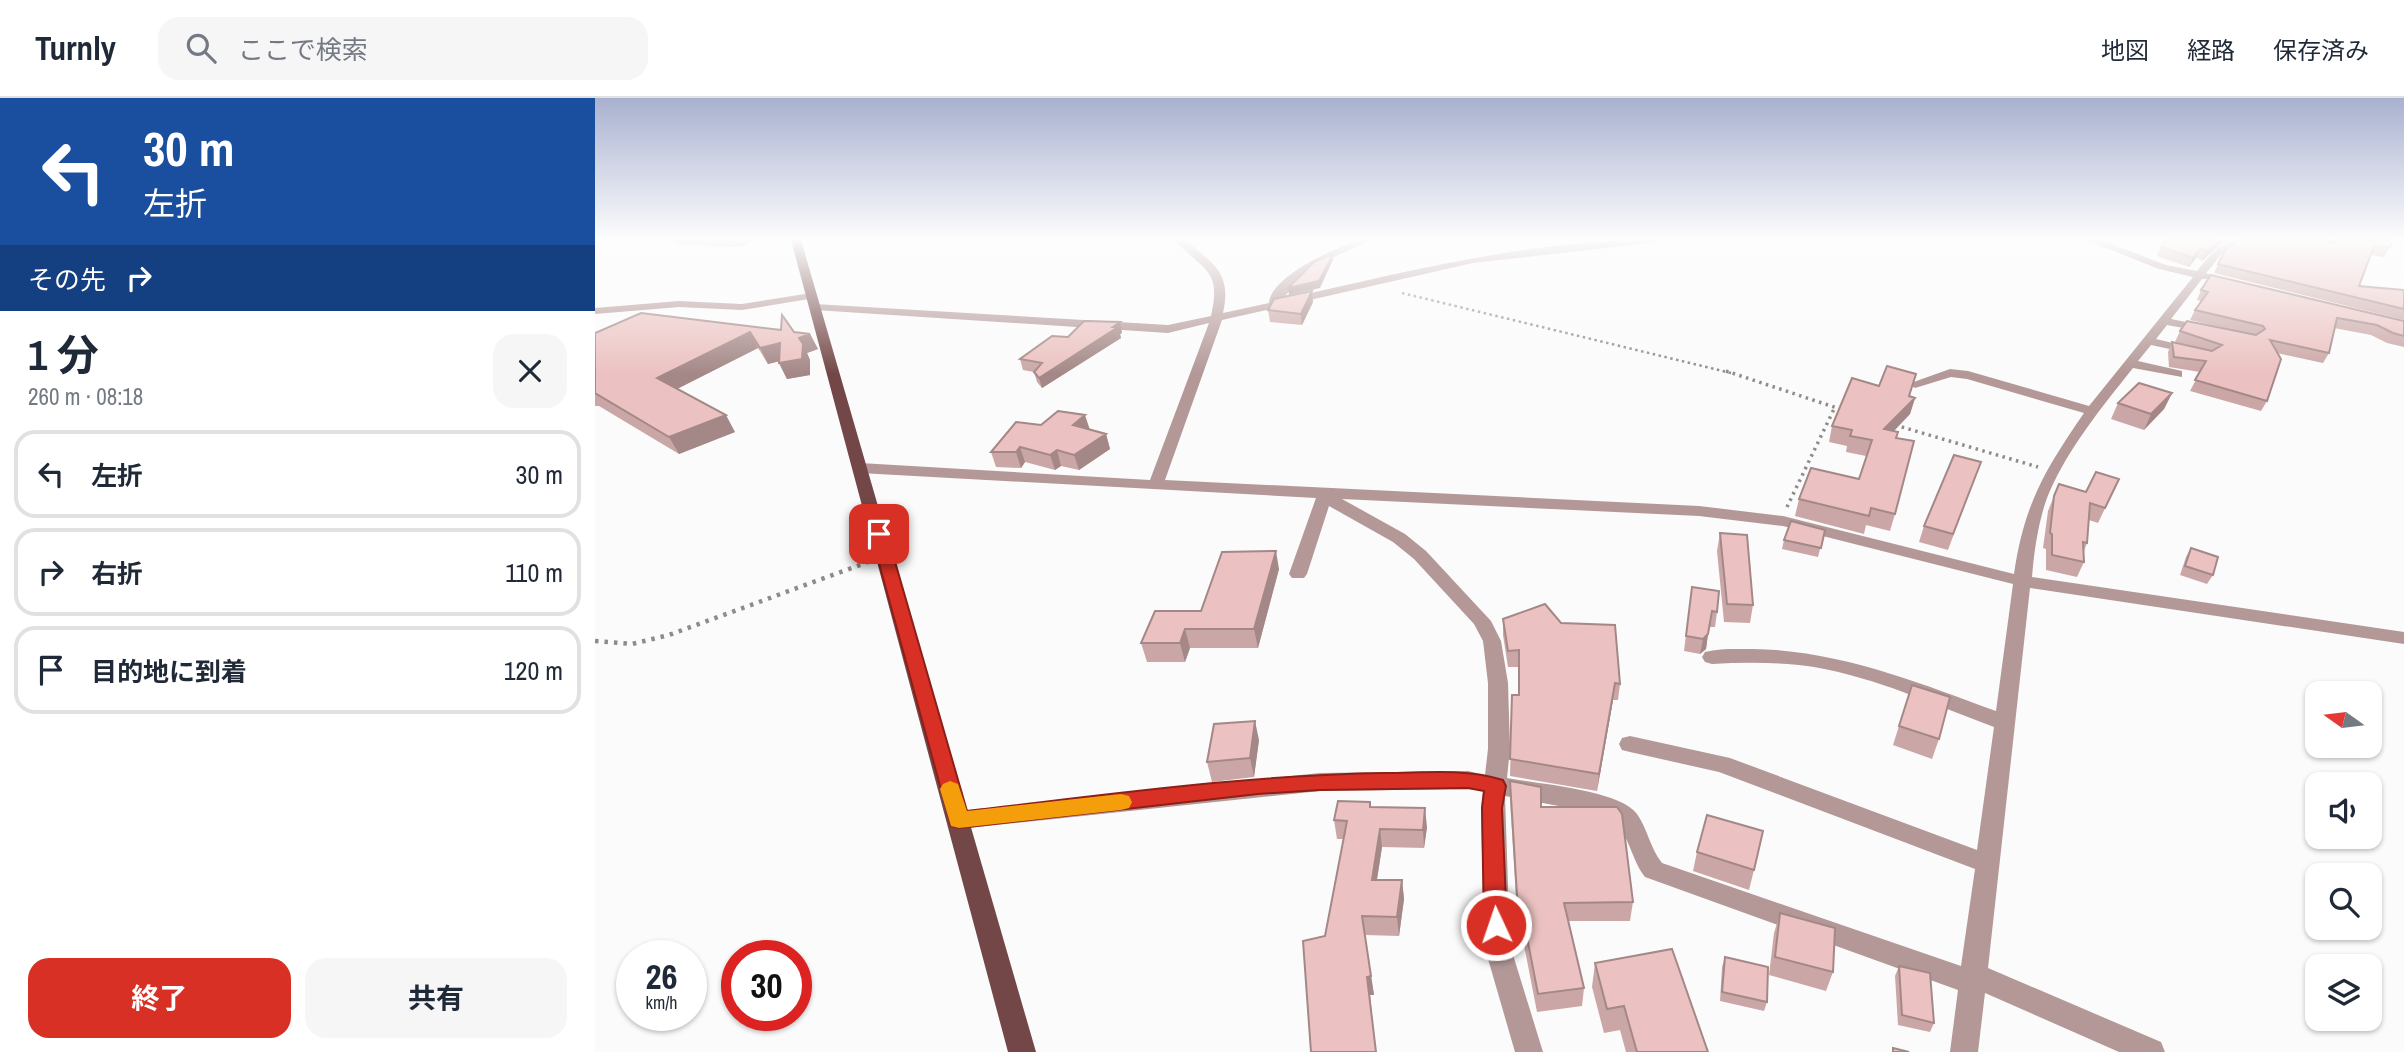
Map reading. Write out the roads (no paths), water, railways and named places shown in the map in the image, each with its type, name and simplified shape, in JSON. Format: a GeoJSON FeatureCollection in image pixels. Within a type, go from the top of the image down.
{"type":"FeatureCollection","features":[{"type":"Feature","properties":{"kind":"main road"},"geometry":{"type":"LineString","coordinates":[[808,285],[1022,1052]]}},
{"type":"Feature","properties":{"kind":"street"},"geometry":{"type":"LineString","coordinates":[[1156,484],[1216,320],[1222,292],[1220,285]]}},
{"type":"Feature","properties":{"kind":"street"},"geometry":{"type":"LineString","coordinates":[[1275,306],[1275,297],[1288,285]]}},
{"type":"Feature","properties":{"kind":"street"},"geometry":{"type":"LineString","coordinates":[[595,311],[679,304],[742,306],[813,301],[1147,330],[1216,320],[1364,285]]}},
{"type":"Feature","properties":{"kind":"street"},"geometry":{"type":"LineString","coordinates":[[1964,1052],[2022,581],[2032,526],[2052,471],[2092,411],[2191,285]]}},
{"type":"Feature","properties":{"kind":"street"},"geometry":{"type":"LineString","coordinates":[[2162,320],[2225,334]]}},
{"type":"Feature","properties":{"kind":"street"},"geometry":{"type":"LineString","coordinates":[[2146,340],[2208,355]]}},
{"type":"Feature","properties":{"kind":"street"},"geometry":{"type":"LineString","coordinates":[[2129,363],[2177,374]]}},
{"type":"Feature","properties":{"kind":"street"},"geometry":{"type":"LineString","coordinates":[[1915,384],[1950,373],[1968,375],[2092,411]]}},
{"type":"Feature","properties":{"kind":"street"},"geometry":{"type":"LineString","coordinates":[[860,468],[1699,511],[1783,522],[2022,581],[2404,638]]}},
{"type":"Feature","properties":{"kind":"street"},"geometry":{"type":"LineString","coordinates":[[1298,574],[1330,494]]}},
{"type":"Feature","properties":{"kind":"street"},"geometry":{"type":"LineString","coordinates":[[1330,494],[1333,502],[1399,538],[1420,555],[1482,621],[1492,641],[1497,683],[1499,749],[1492,808],[1497,945],[1529,1052]]}},
{"type":"Feature","properties":{"kind":"street"},"geometry":{"type":"LineString","coordinates":[[1712,657],[1773,656],[1831,664],[1898,684],[2005,723]]}},
{"type":"Feature","properties":{"kind":"street"},"geometry":{"type":"LineString","coordinates":[[1630,744],[1722,764],[1988,864]]}},
{"type":"Feature","properties":{"kind":"street"},"geometry":{"type":"LineString","coordinates":[[959,820],[1320,782],[1468,780],[1613,807],[1626,813],[1634,826],[1642,859],[1654,870],[1973,979],[2151,1052]]}}]}
